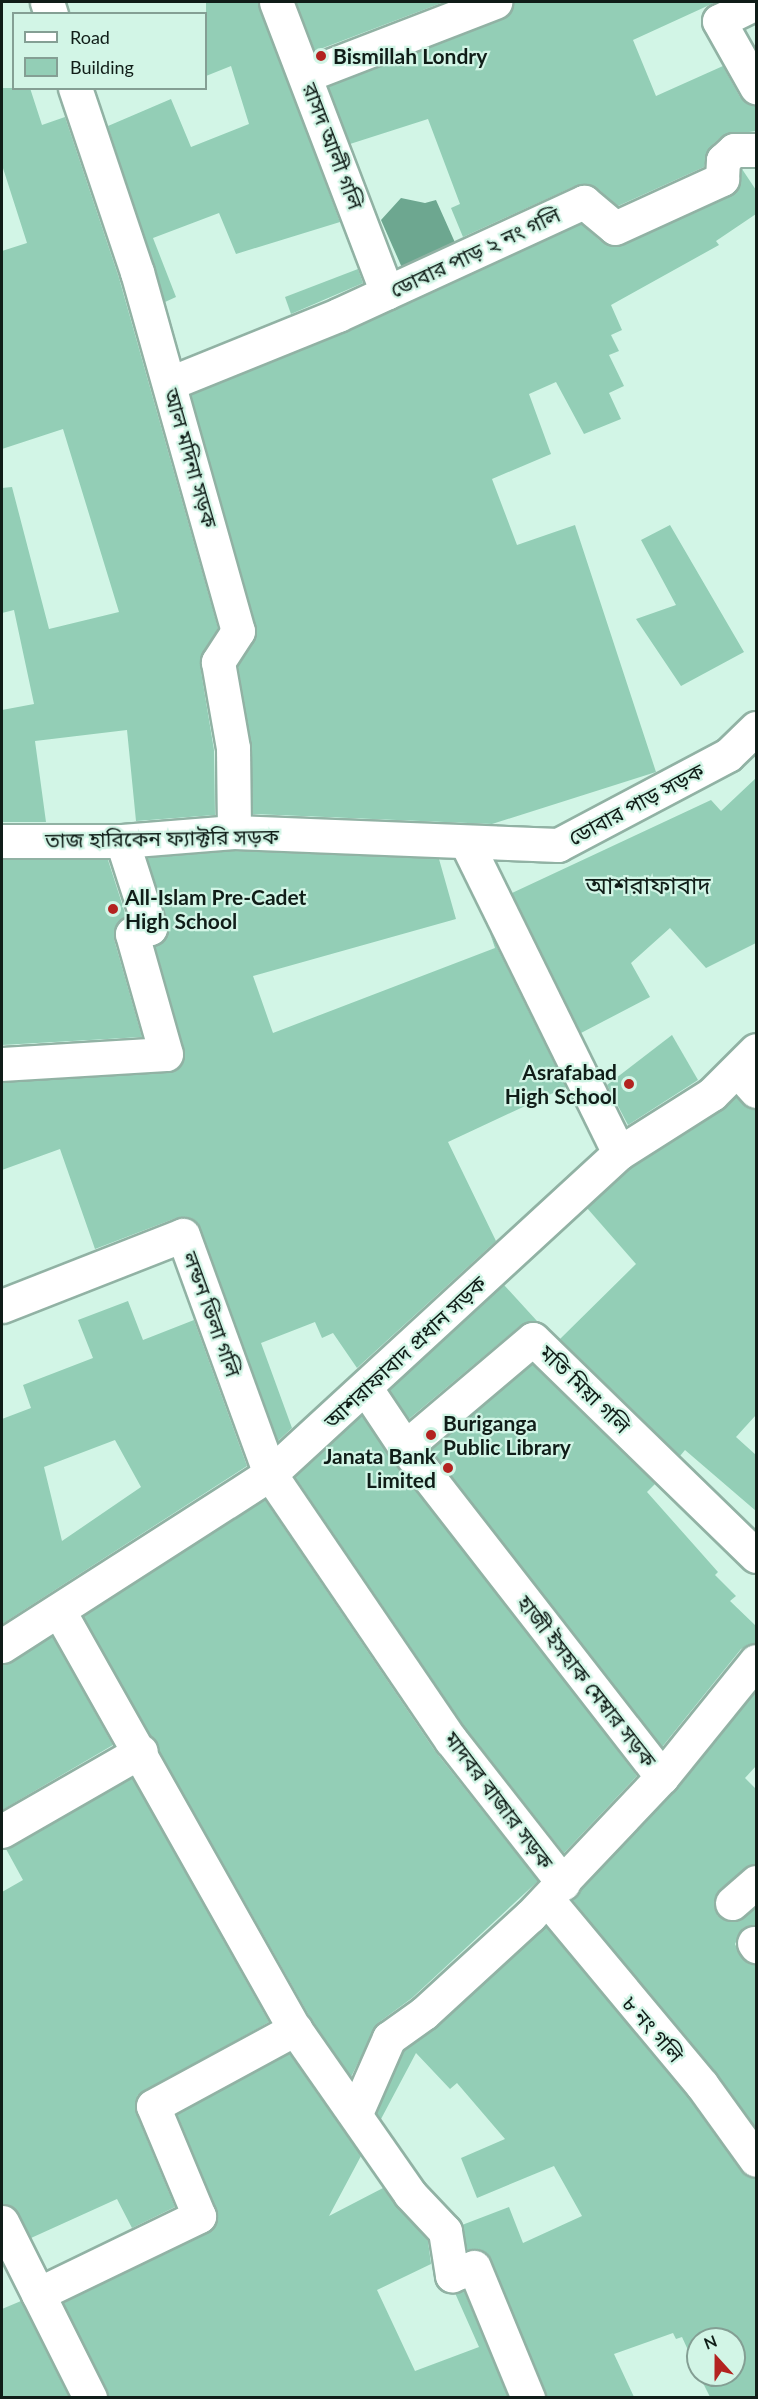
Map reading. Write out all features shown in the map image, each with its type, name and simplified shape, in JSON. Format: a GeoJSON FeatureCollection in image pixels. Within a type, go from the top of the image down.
{"type":"FeatureCollection","features":[{"type":"Feature","properties":{"kind":"street","name":"রাসদ আলী গলি"},"geometry":{"type":"LineString","coordinates":[[276,2],[306,75],[387,292]]}},
{"type":"Feature","properties":{"kind":"street"},"geometry":{"type":"LineString","coordinates":[[306,75],[495,2]]}},
{"type":"Feature","properties":{"kind":"street"},"geometry":{"type":"LineString","coordinates":[[756,3],[719,21],[756,87]]}},
{"type":"Feature","properties":{"kind":"street","name":"আল মদিনা সড়ক"},"geometry":{"type":"LineString","coordinates":[[76,90],[170,383],[238,631],[218,662],[233,748],[234,832]]}},
{"type":"Feature","properties":{"kind":"street","name":"ডোবার পাড় ২ নং গলি"},"geometry":{"type":"LineString","coordinates":[[170,383],[387,292],[584,202],[615,228],[722,179],[723,160],[734,150],[756,150]]}},
{"type":"Feature","properties":{"kind":"street","name":"ডোবার পাড় সড়ক"},"geometry":{"type":"LineString","coordinates":[[467,844],[558,845],[728,755],[756,728]]}},
{"type":"Feature","properties":{"kind":"street","name":"তাজ হারিকেন ফ্যাক্টরি সড়ক"},"geometry":{"type":"LineString","coordinates":[[2,841],[122,841],[234,832],[467,844]]}},
{"type":"Feature","properties":{"kind":"street"},"geometry":{"type":"LineString","coordinates":[[2,1064],[166,1054],[132,934],[150,928],[122,841]]}},
{"type":"Feature","properties":{"kind":"street"},"geometry":{"type":"LineString","coordinates":[[467,844],[620,1154]]}},
{"type":"Feature","properties":{"kind":"street","name":"আশরাফাবাদ প্রধান সড়ক"},"geometry":{"type":"LineString","coordinates":[[2,1646],[270,1474],[367,1389],[620,1154],[750,1070]]}},
{"type":"Feature","properties":{"kind":"street","name":"লন্ডন ভিলা গলি"},"geometry":{"type":"LineString","coordinates":[[2,1306],[183,1235],[270,1474]]}},
{"type":"Feature","properties":{"kind":"street","name":"মতি মিয়া গলি"},"geometry":{"type":"LineString","coordinates":[[405,1447],[533,1339],[756,1556]]}},
{"type":"Feature","properties":{"kind":"street","name":"হাজী ইসহাক মেম্বার সড়ক"},"geometry":{"type":"LineString","coordinates":[[356,2113],[389,2038],[424,2013],[555,1891],[662,1777],[405,1447],[367,1389]]}},
{"type":"Feature","properties":{"kind":"street","name":"মাদবর বাজার সড়ক"},"geometry":{"type":"LineString","coordinates":[[270,1474],[555,1891]]}},
{"type":"Feature","properties":{"kind":"street"},"geometry":{"type":"LineString","coordinates":[[59,1611],[141,1751],[295,2029],[356,2113],[410,2194],[445,2231],[452,2274],[474,2266],[528,2397]]}},
{"type":"Feature","properties":{"kind":"street"},"geometry":{"type":"LineString","coordinates":[[662,1777],[756,1660]]}},
{"type":"Feature","properties":{"kind":"street"},"geometry":{"type":"LineString","coordinates":[[2,1831],[141,1751]]}},
{"type":"Feature","properties":{"kind":"street","name":"৮ নং গলি"},"geometry":{"type":"LineString","coordinates":[[555,1891],[756,2160]]}},
{"type":"Feature","properties":{"kind":"street"},"geometry":{"type":"LineString","coordinates":[[38,2294],[199,2216],[153,2106],[295,2029]]}},
{"type":"Feature","properties":{"kind":"street"},"geometry":{"type":"LineString","coordinates":[[2,2222],[90,2397]]}},
{"type":"Feature","properties":{"kind":"shaded area"},"geometry":{"type":"Polygon","coordinates":[[[401,198],[425,203],[436,200],[457,247],[403,270],[381,220],[401,198]]]}},
{"type":"Feature","properties":{"kind":"building"},"geometry":{"type":"Polygon","coordinates":[[[206,2],[258,2],[340,222],[236,254],[219,213],[153,238],[176,297],[165,302],[108,126],[171,99],[191,147],[249,124],[231,66],[207,76],[206,2]]]}},
{"type":"Feature","properties":{"kind":"building"},"geometry":{"type":"Polygon","coordinates":[[[296,2],[444,2],[315,51],[296,2]]]}},
{"type":"Feature","properties":{"kind":"building"},"geometry":{"type":"Polygon","coordinates":[[[513,2],[716,2],[633,40],[656,96],[723,66],[740,97],[756,106],[756,131],[722,136],[710,147],[704,167],[618,206],[596,187],[577,185],[463,237],[451,208],[460,204],[428,119],[350,144],[328,86],[502,19],[513,2]]]}},
{"type":"Feature","properties":{"kind":"building"},"geometry":{"type":"Polygon","coordinates":[[[2,88],[31,90],[42,125],[65,117],[119,278],[218,628],[200,665],[214,750],[215,815],[136,821],[127,730],[35,741],[46,822],[2,822],[2,710],[34,704],[14,610],[2,613],[2,488],[12,487],[49,629],[119,612],[63,429],[2,449],[2,251],[27,243],[2,165],[2,88]]]}},
{"type":"Feature","properties":{"kind":"building"},"geometry":{"type":"Polygon","coordinates":[[[742,169],[756,190],[756,214],[716,241],[719,245],[611,305],[622,330],[611,335],[619,351],[609,355],[624,386],[609,393],[621,419],[584,434],[556,382],[529,394],[551,454],[492,479],[517,545],[575,525],[656,772],[492,824],[253,814],[251,745],[238,666],[256,626],[191,395],[346,332],[581,224],[603,243],[623,245],[730,196],[738,189],[742,169]]]}},
{"type":"Feature","properties":{"kind":"building"},"geometry":{"type":"Polygon","coordinates":[[[358,269],[363,283],[291,314],[285,297],[358,269]]]}},
{"type":"Feature","properties":{"kind":"building"},"geometry":{"type":"Polygon","coordinates":[[[670,525],[744,652],[681,686],[636,619],[676,605],[641,540],[670,525]]]}},
{"type":"Feature","properties":{"kind":"building"},"geometry":{"type":"Polygon","coordinates":[[[756,778],[756,943],[706,968],[670,928],[631,963],[650,997],[581,1033],[512,893],[711,800],[721,811],[756,778]]]}},
{"type":"Feature","properties":{"kind":"building"},"geometry":{"type":"Polygon","coordinates":[[[234,851],[439,859],[456,919],[253,976],[273,1033],[495,948],[490,933],[566,1087],[448,1142],[496,1241],[357,1368],[333,1333],[322,1338],[315,1322],[261,1343],[292,1428],[278,1441],[195,1221],[176,1218],[95,1249],[60,1149],[2,1170],[2,1082],[178,1068],[184,1049],[155,946],[164,940],[168,923],[147,858],[234,851]]]}},
{"type":"Feature","properties":{"kind":"building"},"geometry":{"type":"Polygon","coordinates":[[[2,860],[108,860],[126,916],[118,922],[114,939],[142,1037],[2,1045],[2,860]]]}},
{"type":"Feature","properties":{"kind":"building"},"geometry":{"type":"Polygon","coordinates":[[[672,1035],[698,1080],[628,1125],[607,1085],[672,1035]]]}},
{"type":"Feature","properties":{"kind":"building"},"geometry":{"type":"Polygon","coordinates":[[[736,1097],[756,1109],[756,1415],[736,1437],[756,1455],[756,1511],[685,1450],[680,1456],[560,1339],[636,1264],[587,1208],[630,1168],[736,1097]]]}},
{"type":"Feature","properties":{"kind":"building"},"geometry":{"type":"Polygon","coordinates":[[[504,1285],[537,1321],[521,1325],[409,1419],[389,1390],[504,1285]]]}},
{"type":"Feature","properties":{"kind":"building"},"geometry":{"type":"Polygon","coordinates":[[[128,1301],[143,1340],[194,1320],[247,1466],[2,1624],[2,1419],[31,1408],[23,1385],[93,1358],[78,1320],[128,1301]],[[115,1440],[44,1467],[62,1541],[141,1487],[115,1440]]]}},
{"type":"Feature","properties":{"kind":"building"},"geometry":{"type":"Polygon","coordinates":[[[532,1364],[655,1484],[647,1492],[718,1572],[715,1575],[736,1596],[730,1601],[756,1626],[756,1643],[741,1649],[662,1747],[431,1450],[532,1364]]]}},
{"type":"Feature","properties":{"kind":"building"},"geometry":{"type":"Polygon","coordinates":[[[361,1415],[637,1776],[564,1853],[466,1729],[295,1477],[361,1415]]]}},
{"type":"Feature","properties":{"kind":"building"},"geometry":{"type":"Polygon","coordinates":[[[265,1500],[435,1751],[538,1881],[412,1998],[378,2023],[351,2077],[311,2019],[83,1616],[265,1500]]]}},
{"type":"Feature","properties":{"kind":"building"},"geometry":{"type":"Polygon","coordinates":[[[52,1636],[113,1745],[2,1810],[2,1665],[52,1636]]]}},
{"type":"Feature","properties":{"kind":"building"},"geometry":{"type":"Polygon","coordinates":[[[756,1690],[756,1766],[745,1778],[756,1789],[756,1864],[720,1889],[714,1906],[718,1916],[735,1921],[756,1906],[756,1925],[743,1928],[735,1944],[741,1957],[756,1965],[756,2129],[572,1899],[676,1790],[756,1690]]]}},
{"type":"Feature","properties":{"kind":"building"},"geometry":{"type":"Polygon","coordinates":[[[132,1778],[269,2022],[137,2096],[136,2113],[175,2207],[132,2228],[117,2199],[31,2238],[18,2213],[2,2204],[2,1892],[23,1880],[6,1849],[132,1778]]]}},
{"type":"Feature","properties":{"kind":"building"},"geometry":{"type":"Polygon","coordinates":[[[546,1927],[687,2096],[741,2171],[756,2179],[756,2397],[710,2397],[705,2387],[746,2387],[746,2327],[686,2327],[686,2346],[682,2337],[676,2339],[673,2333],[614,2354],[634,2397],[546,2397],[491,2260],[478,2249],[467,2250],[462,2225],[509,2207],[523,2243],[582,2216],[554,2166],[477,2198],[461,2158],[505,2139],[457,2083],[450,2089],[416,2053],[381,2119],[376,2113],[404,2050],[546,1927]]]}},
{"type":"Feature","properties":{"kind":"building"},"geometry":{"type":"Polygon","coordinates":[[[289,2053],[361,2156],[329,2216],[383,2188],[428,2241],[431,2264],[377,2290],[415,2371],[479,2347],[455,2293],[464,2291],[508,2397],[108,2397],[63,2303],[214,2227],[216,2209],[177,2114],[289,2053]]]}},
{"type":"Feature","properties":{"kind":"building"},"geometry":{"type":"Polygon","coordinates":[[[21,2301],[69,2397],[2,2397],[2,2309],[21,2301]]]}},
{"type":"Feature","properties":{"kind":"place","name":"Bismillah Londry"},"geometry":{"type":"Point","coordinates":[321,56]}},
{"type":"Feature","properties":{"kind":"place","name":"All-Islam Pre-Cadet High School"},"geometry":{"type":"Point","coordinates":[113,909]}},
{"type":"Feature","properties":{"kind":"place","name":"Asrafabad High School"},"geometry":{"type":"Point","coordinates":[629,1084]}},
{"type":"Feature","properties":{"kind":"place","name":"Buriganga Public Library"},"geometry":{"type":"Point","coordinates":[431,1435]}},
{"type":"Feature","properties":{"kind":"place","name":"Janata Bank Limited"},"geometry":{"type":"Point","coordinates":[448,1468]}},
{"type":"Feature","properties":{"kind":"district","name":"আশরাফাবাদ"},"geometry":{"type":"Point","coordinates":[648,885]}}]}
